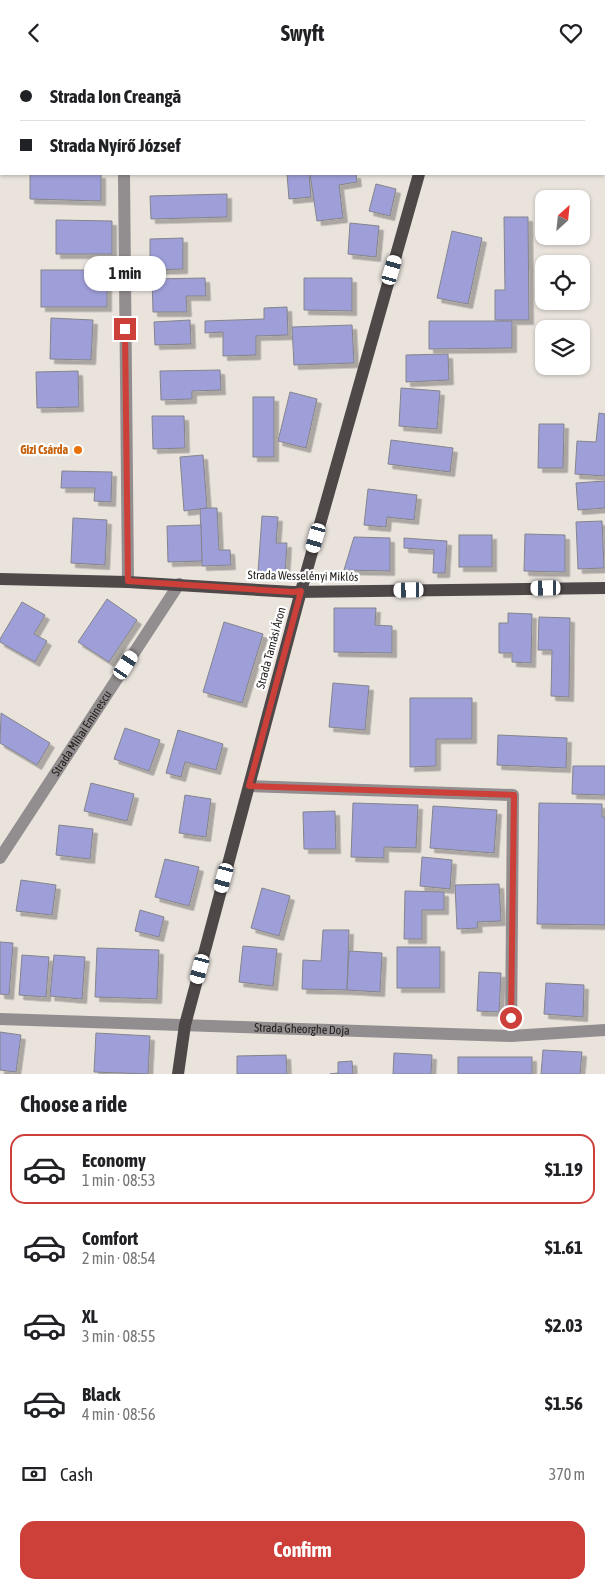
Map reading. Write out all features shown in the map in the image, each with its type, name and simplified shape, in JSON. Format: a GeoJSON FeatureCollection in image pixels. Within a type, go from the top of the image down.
{"type":"FeatureCollection","features":[{"type":"Feature","properties":{"kind":"main road","name":"Strada Tamási Áron"},"geometry":{"type":"LineString","coordinates":[[178,1074],[185,1025],[301,591],[419,175]]}},
{"type":"Feature","properties":{"kind":"main road","name":"Strada Wesselényi Miklós"},"geometry":{"type":"LineString","coordinates":[[0,579],[128,581],[293,592],[605,588]]}},
{"type":"Feature","properties":{"kind":"street"},"geometry":{"type":"LineString","coordinates":[[124,175],[128,581]]}},
{"type":"Feature","properties":{"kind":"street","name":"Strada Mihai Eminescu"},"geometry":{"type":"LineString","coordinates":[[0,858],[179,584]]}},
{"type":"Feature","properties":{"kind":"street"},"geometry":{"type":"LineString","coordinates":[[249,786],[514,795],[511,1036]]}},
{"type":"Feature","properties":{"kind":"street","name":"Strada Gheorghe Doja"},"geometry":{"type":"LineString","coordinates":[[0,1019],[511,1036],[605,1030]]}},
{"type":"Feature","properties":{"kind":"building"},"geometry":{"type":"Polygon","coordinates":[[[30,175],[101,175],[101,201],[30,199],[30,175]]]}},
{"type":"Feature","properties":{"kind":"building"},"geometry":{"type":"Polygon","coordinates":[[[287,175],[309,175],[311,197],[289,199],[287,175]]]}},
{"type":"Feature","properties":{"kind":"building"},"geometry":{"type":"Polygon","coordinates":[[[310,175],[356,175],[357,182],[339,185],[343,218],[317,221],[310,175]]]}},
{"type":"Feature","properties":{"kind":"building"},"geometry":{"type":"Polygon","coordinates":[[[376,184],[396,189],[390,216],[369,211],[376,184]]]}},
{"type":"Feature","properties":{"kind":"building"},"geometry":{"type":"Polygon","coordinates":[[[227,194],[227,217],[151,219],[150,196],[227,194]]]}},
{"type":"Feature","properties":{"kind":"building"},"geometry":{"type":"Polygon","coordinates":[[[504,217],[528,217],[529,320],[495,320],[495,290],[505,290],[504,217]]]}},
{"type":"Feature","properties":{"kind":"building"},"geometry":{"type":"Polygon","coordinates":[[[56,220],[112,221],[112,254],[56,254],[56,220]]]}},
{"type":"Feature","properties":{"kind":"building"},"geometry":{"type":"Polygon","coordinates":[[[350,223],[379,226],[376,257],[348,254],[350,223]]]}},
{"type":"Feature","properties":{"kind":"building"},"geometry":{"type":"Polygon","coordinates":[[[452,231],[482,238],[468,304],[437,298],[452,231]]]}},
{"type":"Feature","properties":{"kind":"building"},"geometry":{"type":"Polygon","coordinates":[[[183,238],[183,269],[150,270],[150,239],[183,238]]]}},
{"type":"Feature","properties":{"kind":"building"},"geometry":{"type":"Polygon","coordinates":[[[41,270],[107,270],[107,307],[41,307],[41,270]]]}},
{"type":"Feature","properties":{"kind":"building"},"geometry":{"type":"Polygon","coordinates":[[[205,278],[206,296],[186,296],[187,312],[153,312],[152,279],[205,278]]]}},
{"type":"Feature","properties":{"kind":"building"},"geometry":{"type":"Polygon","coordinates":[[[304,278],[352,278],[352,311],[304,310],[304,278]]]}},
{"type":"Feature","properties":{"kind":"building"},"geometry":{"type":"Polygon","coordinates":[[[287,307],[288,335],[256,336],[256,355],[223,356],[223,332],[205,333],[205,321],[264,319],[264,308],[287,307]]]}},
{"type":"Feature","properties":{"kind":"building"},"geometry":{"type":"Polygon","coordinates":[[[51,318],[93,320],[91,360],[50,359],[51,318]]]}},
{"type":"Feature","properties":{"kind":"building"},"geometry":{"type":"Polygon","coordinates":[[[190,320],[191,344],[155,345],[154,322],[190,320]]]}},
{"type":"Feature","properties":{"kind":"building"},"geometry":{"type":"Polygon","coordinates":[[[429,321],[512,321],[512,348],[429,349],[429,321]]]}},
{"type":"Feature","properties":{"kind":"building"},"geometry":{"type":"Polygon","coordinates":[[[352,325],[354,363],[294,365],[292,327],[352,325]]]}},
{"type":"Feature","properties":{"kind":"building"},"geometry":{"type":"Polygon","coordinates":[[[448,354],[449,380],[406,382],[406,355],[448,354]]]}},
{"type":"Feature","properties":{"kind":"building"},"geometry":{"type":"Polygon","coordinates":[[[220,370],[221,390],[192,391],[192,399],[161,400],[160,371],[220,370]]]}},
{"type":"Feature","properties":{"kind":"building"},"geometry":{"type":"Polygon","coordinates":[[[78,371],[79,407],[37,408],[36,372],[78,371]]]}},
{"type":"Feature","properties":{"kind":"building"},"geometry":{"type":"Polygon","coordinates":[[[401,388],[440,391],[437,429],[399,426],[401,388]]]}},
{"type":"Feature","properties":{"kind":"building"},"geometry":{"type":"Polygon","coordinates":[[[290,392],[317,399],[306,448],[278,441],[290,392]]]}},
{"type":"Feature","properties":{"kind":"building"},"geometry":{"type":"Polygon","coordinates":[[[253,397],[274,397],[274,457],[253,457],[253,397]]]}},
{"type":"Feature","properties":{"kind":"building"},"geometry":{"type":"Polygon","coordinates":[[[599,413],[605,414],[605,476],[575,474],[577,441],[596,442],[599,413]]]}},
{"type":"Feature","properties":{"kind":"building"},"geometry":{"type":"Polygon","coordinates":[[[152,416],[184,416],[185,448],[153,449],[152,416]]]}},
{"type":"Feature","properties":{"kind":"building"},"geometry":{"type":"Polygon","coordinates":[[[539,424],[564,424],[563,468],[538,468],[539,424]]]}},
{"type":"Feature","properties":{"kind":"building"},"geometry":{"type":"Polygon","coordinates":[[[391,440],[453,448],[450,472],[388,464],[391,440]]]}},
{"type":"Feature","properties":{"kind":"building"},"geometry":{"type":"Polygon","coordinates":[[[203,455],[207,508],[184,511],[180,457],[203,455]]]}},
{"type":"Feature","properties":{"kind":"building"},"geometry":{"type":"Polygon","coordinates":[[[62,471],[112,472],[111,502],[94,501],[95,488],[61,488],[62,471]]]}},
{"type":"Feature","properties":{"kind":"building"},"geometry":{"type":"Polygon","coordinates":[[[605,481],[605,508],[578,510],[576,483],[605,481]]]}},
{"type":"Feature","properties":{"kind":"building"},"geometry":{"type":"Polygon","coordinates":[[[368,489],[417,495],[414,520],[387,517],[386,527],[364,525],[368,489]]]}},
{"type":"Feature","properties":{"kind":"building"},"geometry":{"type":"Polygon","coordinates":[[[217,508],[219,550],[230,550],[231,565],[202,566],[200,509],[217,508]]]}},
{"type":"Feature","properties":{"kind":"building"},"geometry":{"type":"Polygon","coordinates":[[[262,516],[278,517],[276,543],[287,543],[285,574],[258,572],[262,516]]]}},
{"type":"Feature","properties":{"kind":"building"},"geometry":{"type":"Polygon","coordinates":[[[73,518],[107,520],[105,565],[71,563],[73,518]]]}},
{"type":"Feature","properties":{"kind":"building"},"geometry":{"type":"Polygon","coordinates":[[[602,521],[604,568],[578,569],[576,522],[602,521]]]}},
{"type":"Feature","properties":{"kind":"building"},"geometry":{"type":"Polygon","coordinates":[[[201,525],[202,561],[168,562],[167,526],[201,525]]]}},
{"type":"Feature","properties":{"kind":"building"},"geometry":{"type":"Polygon","coordinates":[[[525,534],[565,535],[565,572],[524,571],[525,534]]]}},
{"type":"Feature","properties":{"kind":"building"},"geometry":{"type":"Polygon","coordinates":[[[459,535],[492,535],[492,567],[459,567],[459,535]]]}},
{"type":"Feature","properties":{"kind":"building"},"geometry":{"type":"Polygon","coordinates":[[[354,537],[390,538],[390,571],[344,570],[354,537]]]}},
{"type":"Feature","properties":{"kind":"building"},"geometry":{"type":"Polygon","coordinates":[[[404,538],[447,541],[445,573],[433,573],[434,550],[404,548],[404,538]]]}},
{"type":"Feature","properties":{"kind":"building"},"geometry":{"type":"Polygon","coordinates":[[[107,599],[137,620],[109,662],[78,642],[107,599]]]}},
{"type":"Feature","properties":{"kind":"building"},"geometry":{"type":"Polygon","coordinates":[[[22,602],[45,615],[34,634],[47,641],[35,662],[0,642],[22,602]]]}},
{"type":"Feature","properties":{"kind":"building"},"geometry":{"type":"Polygon","coordinates":[[[334,608],[376,608],[375,625],[392,626],[392,653],[334,652],[334,608]]]}},
{"type":"Feature","properties":{"kind":"building"},"geometry":{"type":"Polygon","coordinates":[[[508,613],[532,614],[531,663],[512,662],[512,653],[499,653],[499,623],[508,623],[508,613]]]}},
{"type":"Feature","properties":{"kind":"building"},"geometry":{"type":"Polygon","coordinates":[[[539,617],[570,618],[569,697],[551,696],[552,650],[538,650],[539,617]]]}},
{"type":"Feature","properties":{"kind":"building"},"geometry":{"type":"Polygon","coordinates":[[[224,622],[263,634],[242,703],[203,692],[224,622]]]}},
{"type":"Feature","properties":{"kind":"building"},"geometry":{"type":"Polygon","coordinates":[[[333,683],[369,686],[365,730],[329,727],[333,683]]]}},
{"type":"Feature","properties":{"kind":"building"},"geometry":{"type":"Polygon","coordinates":[[[410,698],[472,698],[472,739],[436,739],[436,766],[410,767],[410,698]]]}},
{"type":"Feature","properties":{"kind":"building"},"geometry":{"type":"Polygon","coordinates":[[[1,713],[50,743],[37,765],[0,743],[1,713]]]}},
{"type":"Feature","properties":{"kind":"building"},"geometry":{"type":"Polygon","coordinates":[[[125,728],[160,740],[149,771],[114,759],[125,728]]]}},
{"type":"Feature","properties":{"kind":"building"},"geometry":{"type":"Polygon","coordinates":[[[178,730],[223,744],[216,770],[185,762],[181,777],[166,773],[178,730]]]}},
{"type":"Feature","properties":{"kind":"building"},"geometry":{"type":"Polygon","coordinates":[[[498,735],[567,738],[566,768],[497,765],[498,735]]]}},
{"type":"Feature","properties":{"kind":"building"},"geometry":{"type":"Polygon","coordinates":[[[573,766],[605,766],[605,795],[572,794],[573,766]]]}},
{"type":"Feature","properties":{"kind":"building"},"geometry":{"type":"Polygon","coordinates":[[[91,783],[134,794],[127,821],[84,811],[91,783]]]}},
{"type":"Feature","properties":{"kind":"building"},"geometry":{"type":"Polygon","coordinates":[[[185,795],[211,799],[206,837],[179,833],[185,795]]]}},
{"type":"Feature","properties":{"kind":"building"},"geometry":{"type":"Polygon","coordinates":[[[353,803],[418,805],[416,848],[384,847],[384,858],[351,857],[353,803]]]}},
{"type":"Feature","properties":{"kind":"building"},"geometry":{"type":"Polygon","coordinates":[[[539,803],[602,804],[602,817],[605,817],[605,925],[537,924],[539,803]]]}},
{"type":"Feature","properties":{"kind":"building"},"geometry":{"type":"Polygon","coordinates":[[[433,806],[497,810],[494,853],[430,848],[433,806]]]}},
{"type":"Feature","properties":{"kind":"building"},"geometry":{"type":"Polygon","coordinates":[[[335,811],[336,849],[304,849],[303,812],[335,811]]]}},
{"type":"Feature","properties":{"kind":"building"},"geometry":{"type":"Polygon","coordinates":[[[59,825],[93,829],[90,859],[56,855],[59,825]]]}},
{"type":"Feature","properties":{"kind":"building"},"geometry":{"type":"Polygon","coordinates":[[[422,857],[452,860],[450,889],[420,886],[422,857]]]}},
{"type":"Feature","properties":{"kind":"building"},"geometry":{"type":"Polygon","coordinates":[[[165,859],[199,867],[189,906],[155,897],[165,859]]]}},
{"type":"Feature","properties":{"kind":"building"},"geometry":{"type":"Polygon","coordinates":[[[21,880],[56,885],[52,915],[16,911],[21,880]]]}},
{"type":"Feature","properties":{"kind":"building"},"geometry":{"type":"Polygon","coordinates":[[[499,884],[501,921],[477,922],[478,928],[457,929],[455,885],[499,884]]]}},
{"type":"Feature","properties":{"kind":"building"},"geometry":{"type":"Polygon","coordinates":[[[262,888],[290,896],[279,936],[251,928],[262,888]]]}},
{"type":"Feature","properties":{"kind":"building"},"geometry":{"type":"Polygon","coordinates":[[[405,891],[444,892],[444,910],[422,910],[422,939],[404,939],[405,891]]]}},
{"type":"Feature","properties":{"kind":"building"},"geometry":{"type":"Polygon","coordinates":[[[140,910],[164,917],[159,937],[135,931],[140,910]]]}},
{"type":"Feature","properties":{"kind":"building"},"geometry":{"type":"Polygon","coordinates":[[[323,930],[349,930],[347,990],[302,989],[303,960],[321,961],[323,930]]]}},
{"type":"Feature","properties":{"kind":"building"},"geometry":{"type":"Polygon","coordinates":[[[0,942],[13,943],[9,995],[0,994],[0,942]]]}},
{"type":"Feature","properties":{"kind":"building"},"geometry":{"type":"Polygon","coordinates":[[[243,946],[277,949],[273,986],[239,982],[243,946]]]}},
{"type":"Feature","properties":{"kind":"building"},"geometry":{"type":"Polygon","coordinates":[[[397,947],[440,947],[440,988],[397,988],[397,947]]]}},
{"type":"Feature","properties":{"kind":"building"},"geometry":{"type":"Polygon","coordinates":[[[97,948],[159,950],[157,999],[95,997],[97,948]]]}},
{"type":"Feature","properties":{"kind":"building"},"geometry":{"type":"Polygon","coordinates":[[[349,951],[382,953],[380,992],[347,990],[349,951]]]}},
{"type":"Feature","properties":{"kind":"building"},"geometry":{"type":"Polygon","coordinates":[[[22,955],[49,957],[46,997],[19,995],[22,955]]]}},
{"type":"Feature","properties":{"kind":"building"},"geometry":{"type":"Polygon","coordinates":[[[54,955],[85,957],[82,999],[50,996],[54,955]]]}},
{"type":"Feature","properties":{"kind":"building"},"geometry":{"type":"Polygon","coordinates":[[[479,972],[501,973],[499,1012],[477,1011],[479,972]]]}},
{"type":"Feature","properties":{"kind":"building"},"geometry":{"type":"Polygon","coordinates":[[[546,983],[584,985],[583,1017],[544,1014],[546,983]]]}},
{"type":"Feature","properties":{"kind":"building"},"geometry":{"type":"Polygon","coordinates":[[[0,1032],[21,1035],[16,1072],[0,1070],[0,1032]]]}},
{"type":"Feature","properties":{"kind":"building"},"geometry":{"type":"Polygon","coordinates":[[[96,1033],[150,1036],[148,1074],[94,1072],[96,1033]]]}},
{"type":"Feature","properties":{"kind":"building"},"geometry":{"type":"Polygon","coordinates":[[[543,1050],[582,1052],[580,1074],[541,1074],[543,1050]]]}},
{"type":"Feature","properties":{"kind":"building"},"geometry":{"type":"Polygon","coordinates":[[[394,1053],[432,1055],[431,1074],[393,1074],[394,1053]]]}},
{"type":"Feature","properties":{"kind":"building"},"geometry":{"type":"Polygon","coordinates":[[[286,1055],[287,1074],[237,1074],[237,1056],[286,1055]]]}},
{"type":"Feature","properties":{"kind":"building"},"geometry":{"type":"Polygon","coordinates":[[[458,1057],[532,1057],[532,1074],[458,1074],[458,1057]]]}},
{"type":"Feature","properties":{"kind":"building"},"geometry":{"type":"Polygon","coordinates":[[[352,1061],[353,1074],[330,1074],[338,1073],[338,1062],[352,1061]]]}},
{"type":"Feature","properties":{"kind":"place","name":"Gizi Csárda"},"geometry":{"type":"Point","coordinates":[78,450]}},
{"type":"Feature","properties":{"kind":"route"},"geometry":{"type":"LineString","coordinates":[[125,329],[128,581],[301,591],[249,786],[514,795],[511,1018]]}}]}
